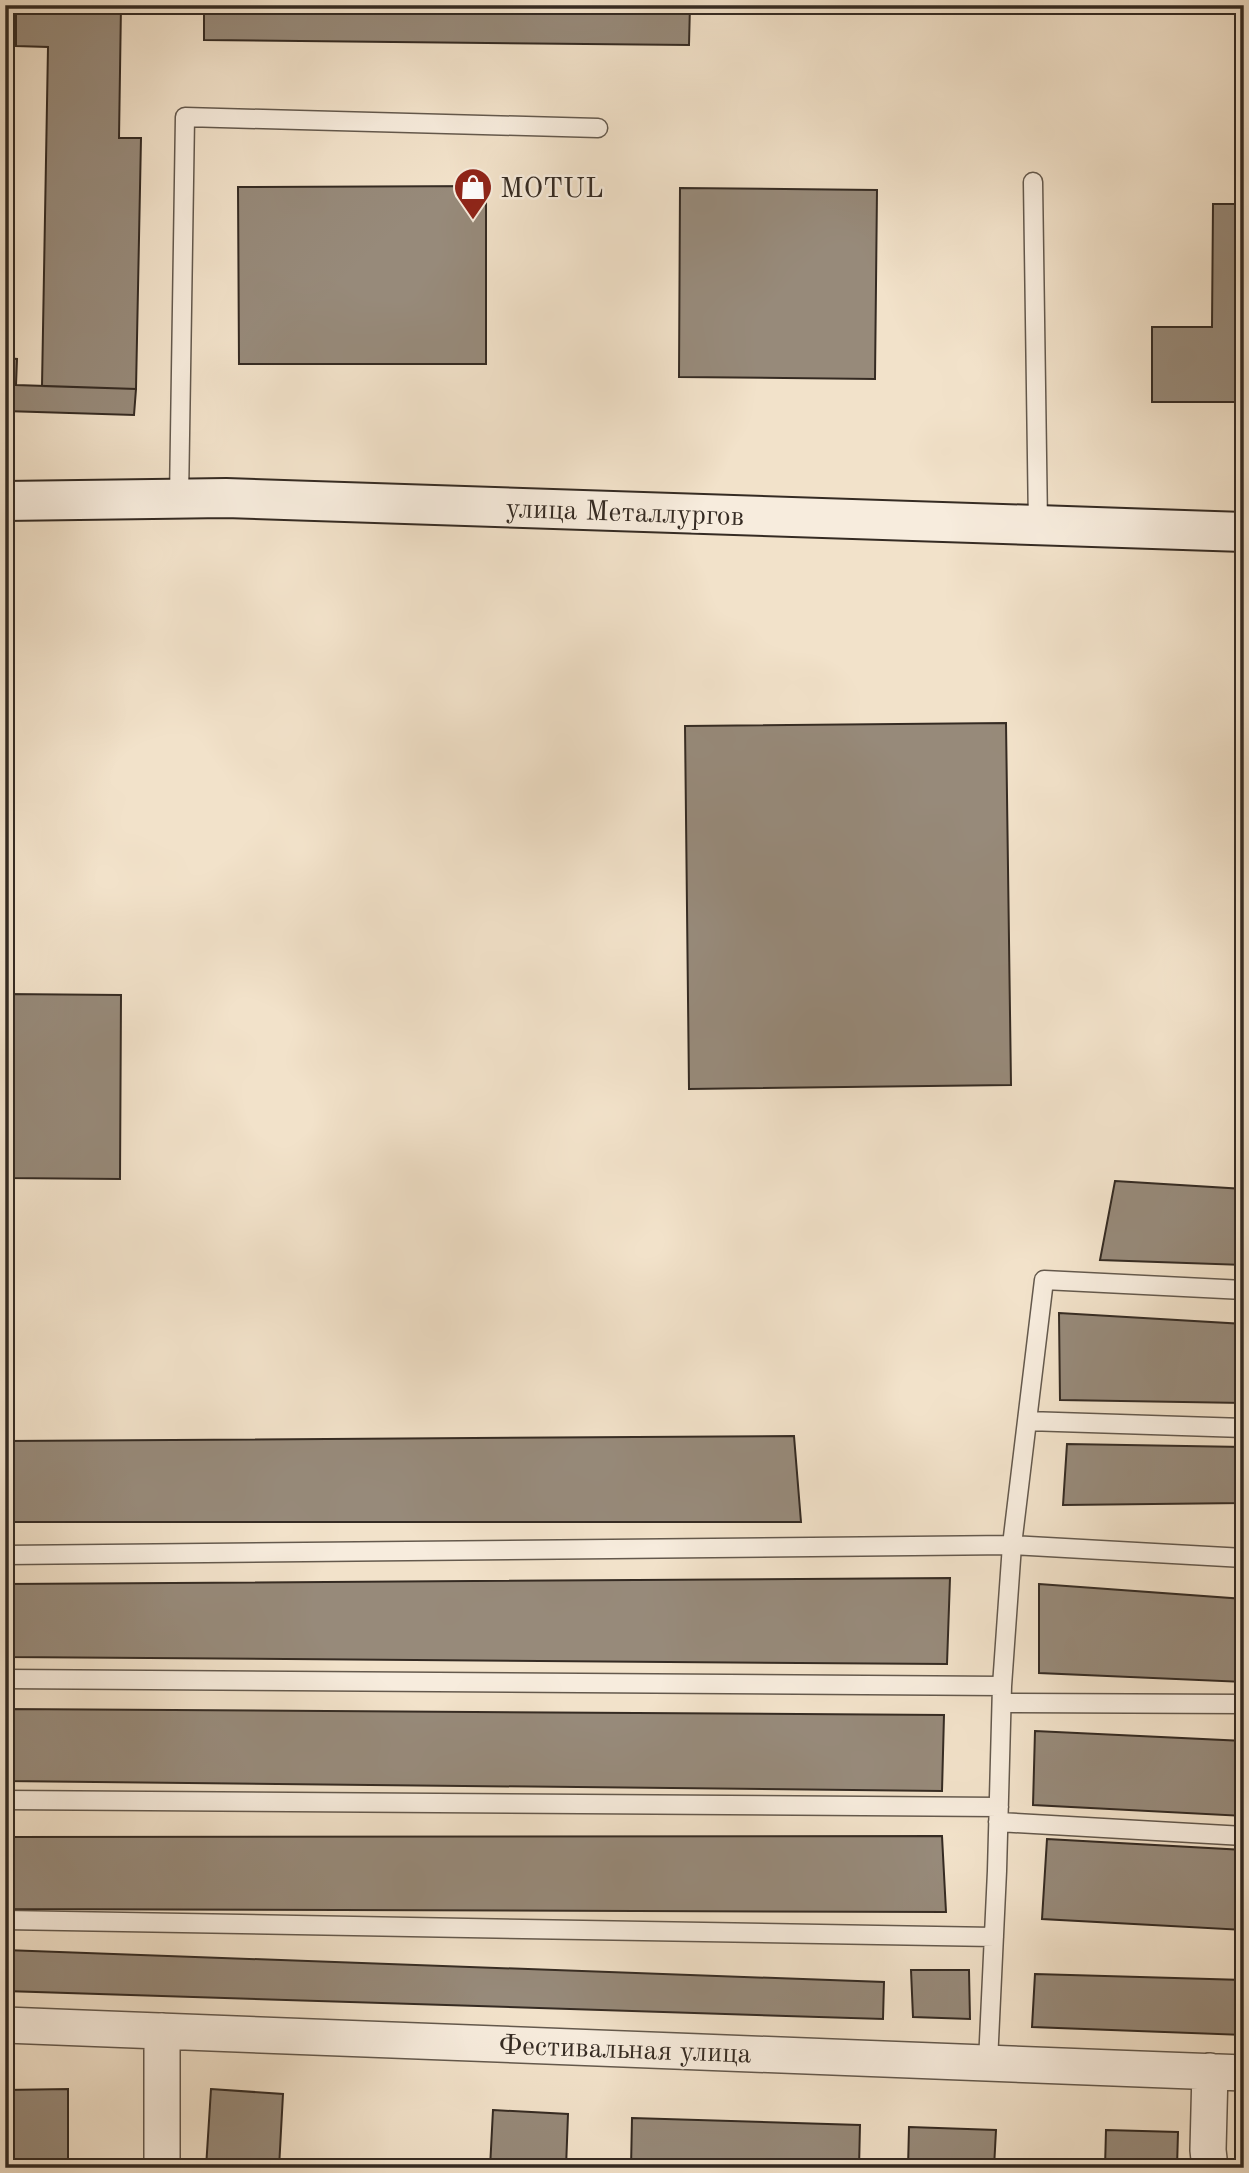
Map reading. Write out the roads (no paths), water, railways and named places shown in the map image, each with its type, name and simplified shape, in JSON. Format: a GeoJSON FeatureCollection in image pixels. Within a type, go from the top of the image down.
{"type":"FeatureCollection","features":[{"type":"Feature","properties":{"kind":"main road","name":"улица Металлургов"},"geometry":{"type":"LineString","coordinates":[[5,501],[226,498],[1244,532]]}},
{"type":"Feature","properties":{"kind":"street","name":"Фестивальная улица"},"geometry":{"type":"LineString","coordinates":[[5,2025],[1227,2072]]}},
{"type":"Feature","properties":{"kind":"street"},"geometry":{"type":"LineString","coordinates":[[162,2031],[162,2168]]}},
{"type":"Feature","properties":{"kind":"street"},"geometry":{"type":"LineString","coordinates":[[1210,2168],[1208,2150],[1227,2072]]}},
{"type":"Feature","properties":{"kind":"lane"},"geometry":{"type":"LineString","coordinates":[[179,499],[185,117],[598,128]]}},
{"type":"Feature","properties":{"kind":"lane"},"geometry":{"type":"LineString","coordinates":[[1033,182],[1038,525]]}},
{"type":"Feature","properties":{"kind":"lane"},"geometry":{"type":"LineString","coordinates":[[988,2062],[1002,1694],[1012,1545],[1044,1280],[1244,1290]]}},
{"type":"Feature","properties":{"kind":"lane"},"geometry":{"type":"LineString","coordinates":[[1027,1421],[1244,1428]]}},
{"type":"Feature","properties":{"kind":"lane"},"geometry":{"type":"LineString","coordinates":[[5,1555],[1012,1545],[1244,1558]]}},
{"type":"Feature","properties":{"kind":"lane"},"geometry":{"type":"LineString","coordinates":[[5,1679],[1002,1694],[1244,1704]]}},
{"type":"Feature","properties":{"kind":"lane"},"geometry":{"type":"LineString","coordinates":[[5,1800],[999,1814],[1244,1836]]}},
{"type":"Feature","properties":{"kind":"lane"},"geometry":{"type":"LineString","coordinates":[[5,1920],[994,1937]]}},
{"type":"Feature","properties":{"kind":"place","name":"MOTUL"},"geometry":{"type":"Point","coordinates":[473,221]}}]}
